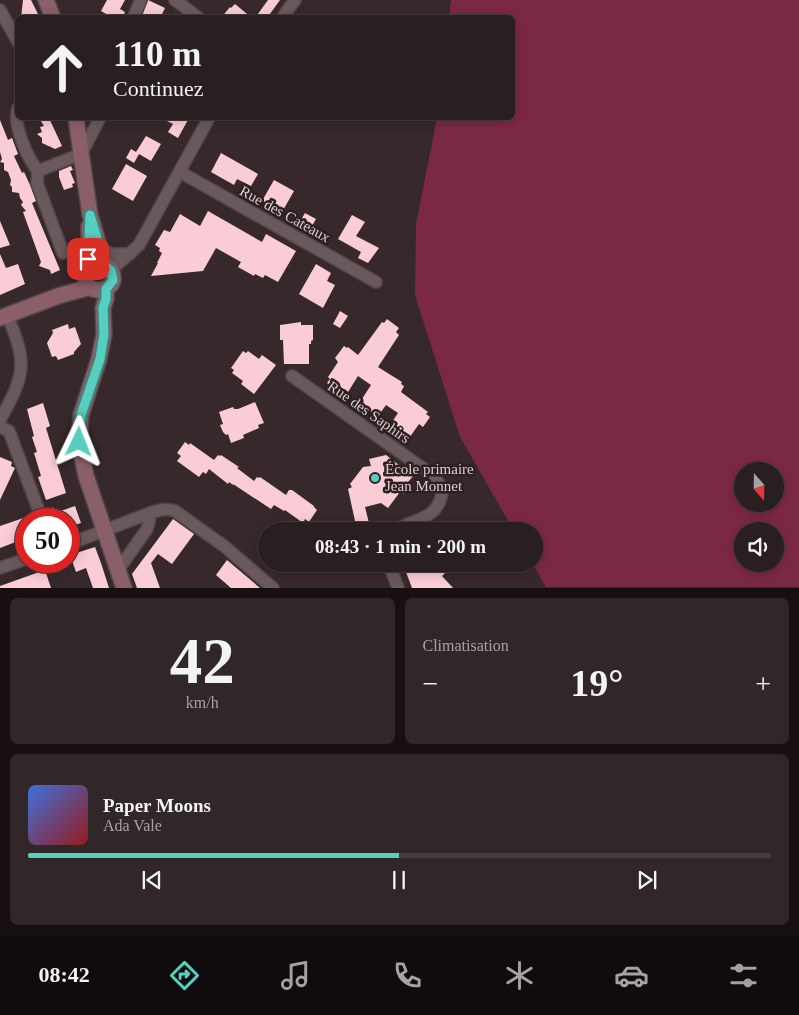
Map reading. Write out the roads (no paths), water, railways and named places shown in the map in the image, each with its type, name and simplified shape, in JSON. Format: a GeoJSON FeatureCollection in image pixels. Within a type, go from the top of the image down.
{"type":"FeatureCollection","features":[{"type":"Feature","properties":{"kind":"main road"},"geometry":{"type":"LineString","coordinates":[[46,0],[52,15]]}},
{"type":"Feature","properties":{"kind":"main road"},"geometry":{"type":"LineString","coordinates":[[76,120],[103,308],[104,334],[100,359],[81,415],[79,442],[86,476],[124,588]]}},
{"type":"Feature","properties":{"kind":"main road"},"geometry":{"type":"LineString","coordinates":[[90,215],[100,248],[99,278]]}},
{"type":"Feature","properties":{"kind":"main road"},"geometry":{"type":"LineString","coordinates":[[4,316],[99,278]]}},
{"type":"Feature","properties":{"kind":"street"},"geometry":{"type":"LineString","coordinates":[[134,15],[141,0]]}},
{"type":"Feature","properties":{"kind":"street"},"geometry":{"type":"LineString","coordinates":[[175,0],[195,15]]}},
{"type":"Feature","properties":{"kind":"street"},"geometry":{"type":"LineString","coordinates":[[284,15],[295,0]]}},
{"type":"Feature","properties":{"kind":"street"},"geometry":{"type":"LineString","coordinates":[[0,10],[15,37]]}},
{"type":"Feature","properties":{"kind":"street"},"geometry":{"type":"LineString","coordinates":[[16,120],[30,162],[38,171],[37,183],[63,253]]}},
{"type":"Feature","properties":{"kind":"street"},"geometry":{"type":"LineString","coordinates":[[38,171],[81,154],[99,120]]}},
{"type":"Feature","properties":{"kind":"street"},"geometry":{"type":"LineString","coordinates":[[99,278],[140,245],[208,120]]}},
{"type":"Feature","properties":{"kind":"street","name":"Rue des Cateaux"},"geometry":{"type":"LineString","coordinates":[[180,172],[376,282]]}},
{"type":"Feature","properties":{"kind":"street"},"geometry":{"type":"LineString","coordinates":[[100,248],[112,254],[131,253]]}},
{"type":"Feature","properties":{"kind":"street"},"geometry":{"type":"LineString","coordinates":[[0,420],[17,387],[22,368],[20,352],[4,316]]}},
{"type":"Feature","properties":{"kind":"street","name":"Rue des Saphirs"},"geometry":{"type":"LineString","coordinates":[[292,376],[428,472],[440,484],[442,494],[438,508],[414,522]]}},
{"type":"Feature","properties":{"kind":"street"},"geometry":{"type":"LineString","coordinates":[[0,427],[9,431],[38,508]]}},
{"type":"Feature","properties":{"kind":"street"},"geometry":{"type":"LineString","coordinates":[[80,540],[150,513],[169,509],[175,511],[224,546],[273,588]]}},
{"type":"Feature","properties":{"kind":"street"},"geometry":{"type":"LineString","coordinates":[[118,570],[147,529],[150,513]]}},
{"type":"Feature","properties":{"kind":"street"},"geometry":{"type":"LineString","coordinates":[[0,568],[15,563]]}},
{"type":"Feature","properties":{"kind":"street"},"geometry":{"type":"LineString","coordinates":[[391,572],[398,588]]}},
{"type":"Feature","properties":{"kind":"place","name":"École primaire Jean Monnet"},"geometry":{"type":"Point","coordinates":[375,478]}}]}
